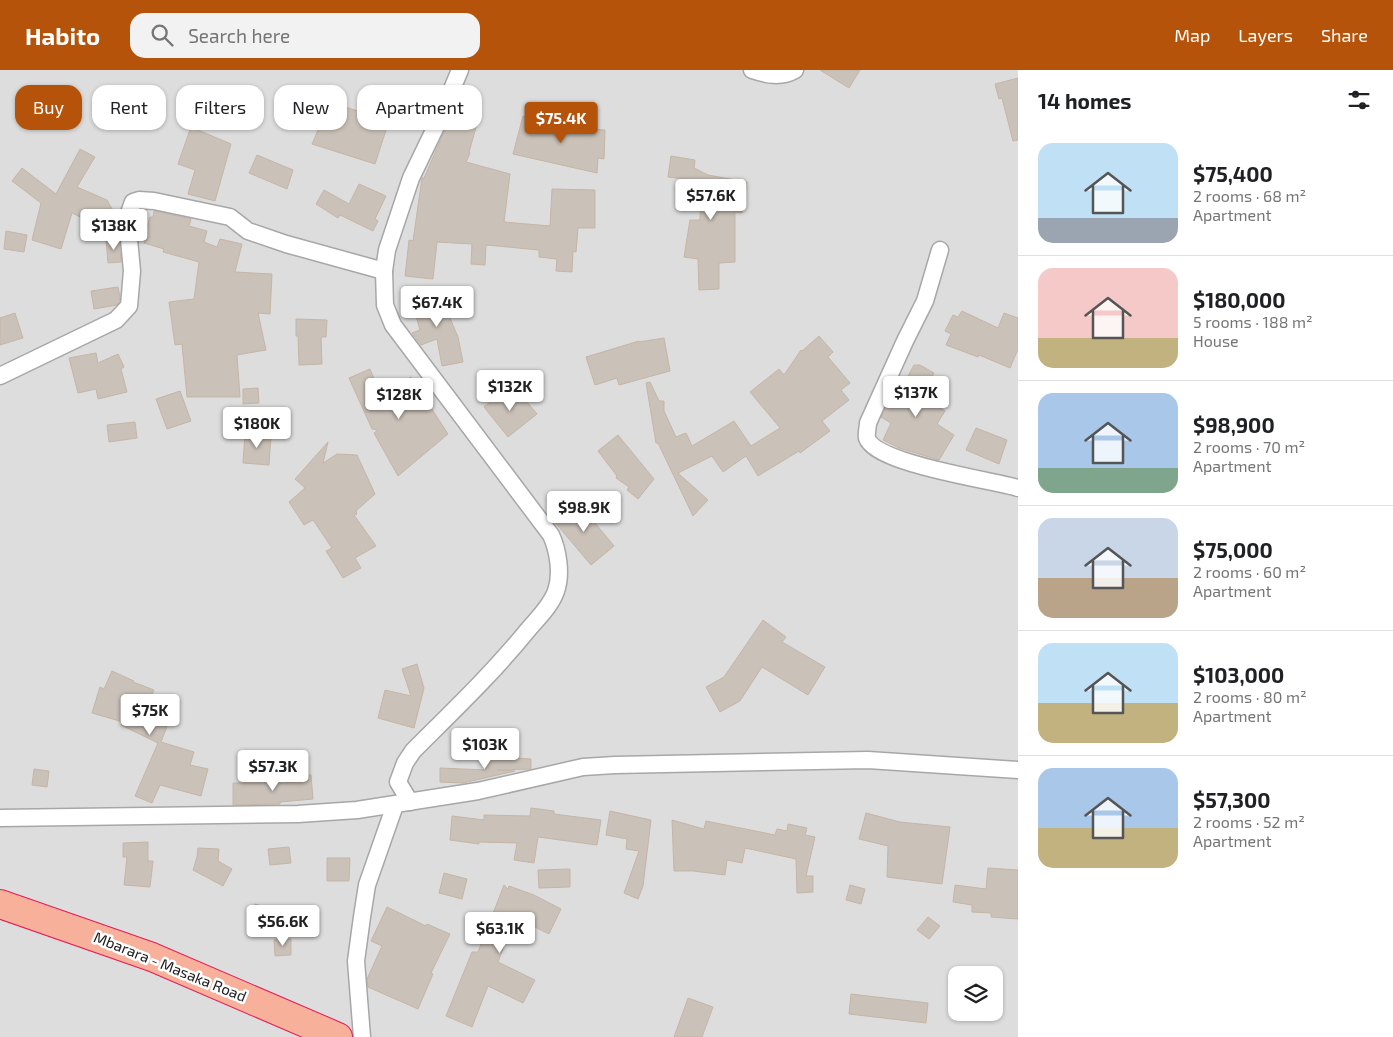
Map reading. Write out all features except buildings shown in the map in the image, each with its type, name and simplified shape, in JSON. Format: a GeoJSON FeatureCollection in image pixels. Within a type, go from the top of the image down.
{"type":"FeatureCollection","features":[{"type":"Feature","properties":{"kind":"highway","name":"Mbarara - Masaka Road"},"geometry":{"type":"LineString","coordinates":[[0,904],[152,957],[338,1037]]}},
{"type":"Feature","properties":{"kind":"street"},"geometry":{"type":"LineString","coordinates":[[362,1037],[356,960],[362,916],[367,885],[403,804],[398,782],[405,764],[413,751],[503,660],[553,599],[558,581],[558,556],[551,535],[393,325],[385,304],[384,271],[387,250],[411,178],[439,120],[460,70]]}},
{"type":"Feature","properties":{"kind":"street"},"geometry":{"type":"LineString","coordinates":[[752,70],[772,75],[786,74],[795,70]]}},
{"type":"Feature","properties":{"kind":"street"},"geometry":{"type":"LineString","coordinates":[[0,376],[116,320],[129,306],[132,271],[128,229],[129,213],[133,202],[139,200],[154,201],[230,217],[248,231],[286,244],[384,271]]}},
{"type":"Feature","properties":{"kind":"street"},"geometry":{"type":"LineString","coordinates":[[940,250],[925,302],[868,423],[866,437],[871,444],[898,459],[956,476],[1018,488]]}},
{"type":"Feature","properties":{"kind":"street"},"geometry":{"type":"LineString","coordinates":[[0,818],[298,814],[357,810],[478,791],[583,768],[615,765],[868,760],[1018,770]]}},
{"type":"Feature","properties":{"kind":"shaded area"},"geometry":{"type":"Polygon","coordinates":[[[0,70],[1018,70],[1018,1037],[0,1037],[0,70]]]}}]}
